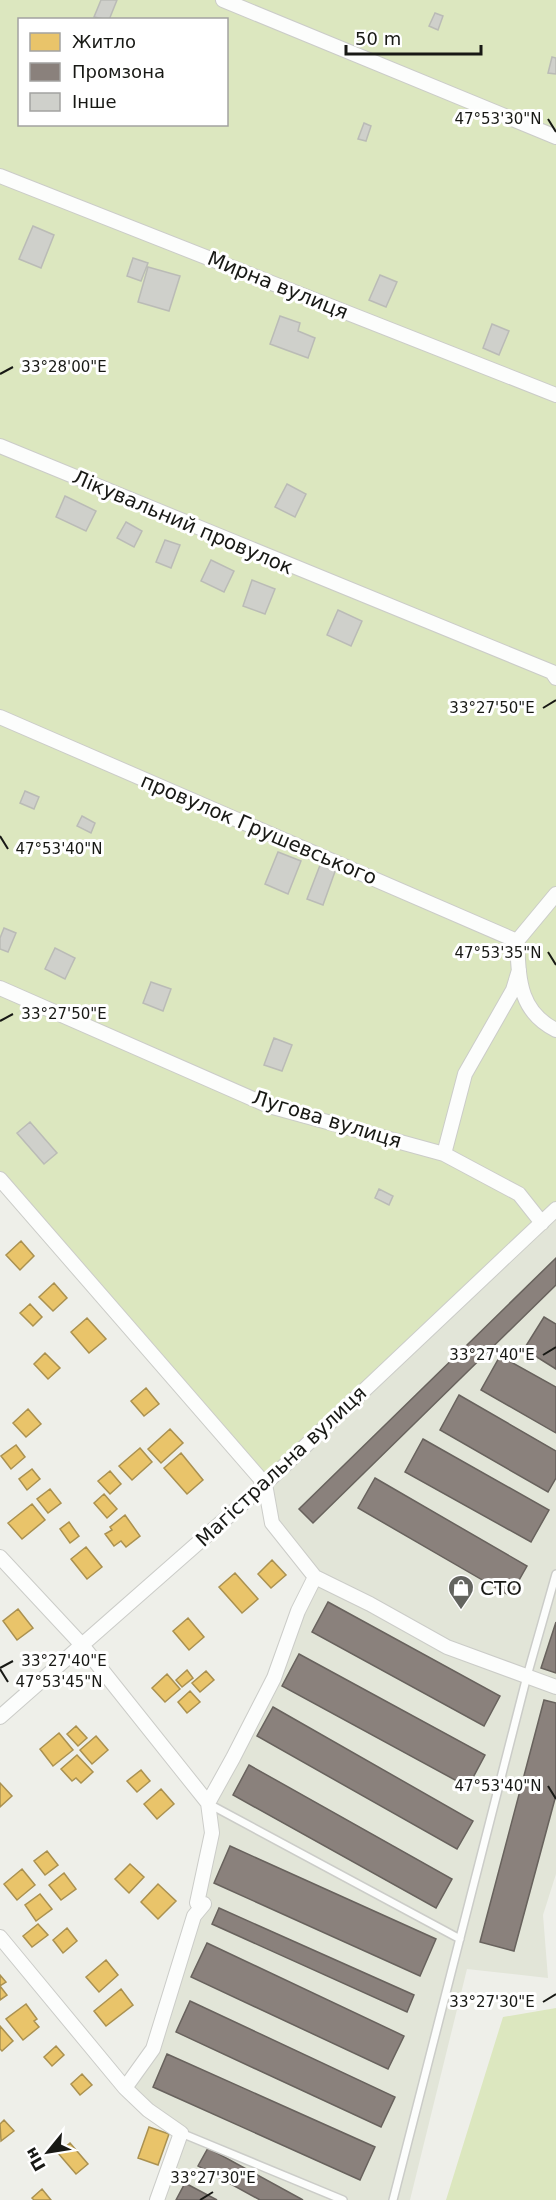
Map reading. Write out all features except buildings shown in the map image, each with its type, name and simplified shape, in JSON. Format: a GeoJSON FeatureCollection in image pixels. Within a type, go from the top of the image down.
{"type":"FeatureCollection","features":[{"type":"Feature","properties":{"kind":"street"},"geometry":{"type":"LineString","coordinates":[[224,0],[556,137]]}},
{"type":"Feature","properties":{"kind":"street","name":"Мирна вулиця"},"geometry":{"type":"LineString","coordinates":[[0,176],[556,395]]}},
{"type":"Feature","properties":{"kind":"street","name":"Лікувальний провулок"},"geometry":{"type":"LineString","coordinates":[[0,446],[366,598],[552,672],[556,678]]}},
{"type":"Feature","properties":{"kind":"street","name":"провулок Грушевського"},"geometry":{"type":"LineString","coordinates":[[0,717],[517,940]]}},
{"type":"Feature","properties":{"kind":"street"},"geometry":{"type":"LineString","coordinates":[[556,894],[517,940],[522,994],[532,1011],[546,1024],[556,1029]]}},
{"type":"Feature","properties":{"kind":"street"},"geometry":{"type":"LineString","coordinates":[[444,1154],[465,1074],[513,990],[519,970]]}},
{"type":"Feature","properties":{"kind":"street","name":"Лугова вулиця"},"geometry":{"type":"LineString","coordinates":[[0,988],[269,1106],[444,1154],[519,1194],[542,1223]]}},
{"type":"Feature","properties":{"kind":"street"},"geometry":{"type":"LineString","coordinates":[[0,1179],[265,1484],[272,1523],[315,1577],[370,1604],[447,1647],[556,1687]]}},
{"type":"Feature","properties":{"kind":"street","name":"Магістральна вулиця"},"geometry":{"type":"LineString","coordinates":[[0,1717],[265,1484],[556,1209]]}},
{"type":"Feature","properties":{"kind":"street"},"geometry":{"type":"LineString","coordinates":[[0,1557],[82,1646],[208,1803],[212,1833],[197,1903],[204,1904],[194,1916],[153,2049],[125,2088]]}},
{"type":"Feature","properties":{"kind":"street"},"geometry":{"type":"LineString","coordinates":[[208,1803],[274,1678],[298,1611],[315,1577]]}},
{"type":"Feature","properties":{"kind":"street"},"geometry":{"type":"LineString","coordinates":[[0,1937],[125,2088],[148,2110],[181,2133],[157,2200]]}},
{"type":"Feature","properties":{"kind":"lane"},"geometry":{"type":"LineString","coordinates":[[393,2200],[527,1676],[556,1574]]}},
{"type":"Feature","properties":{"kind":"lane"},"geometry":{"type":"LineString","coordinates":[[208,1803],[460,1940]]}},
{"type":"Feature","properties":{"kind":"lane"},"geometry":{"type":"LineString","coordinates":[[181,2133],[343,2200]]}},
{"type":"Feature","properties":{"kind":"shaded area"},"geometry":{"type":"Polygon","coordinates":[[[556,1209],[556,1874],[543,1915],[548,1978],[467,1969],[410,2200],[157,2200],[181,2133],[125,2088],[153,2049],[194,1916],[212,1833],[208,1803],[315,1577],[272,1523],[265,1484],[556,1209]]]}},
{"type":"Feature","properties":{"kind":"green space"},"geometry":{"type":"Polygon","coordinates":[[[0,0],[556,0],[556,1209],[265,1484],[0,1179],[0,0]]]}},
{"type":"Feature","properties":{"kind":"green space"},"geometry":{"type":"Polygon","coordinates":[[[556,2008],[556,2200],[446,2200],[503,2017],[556,2008]]]}},
{"type":"Feature","properties":{"kind":"place","name":"СТО"},"geometry":{"type":"Point","coordinates":[461,1611]}}]}
